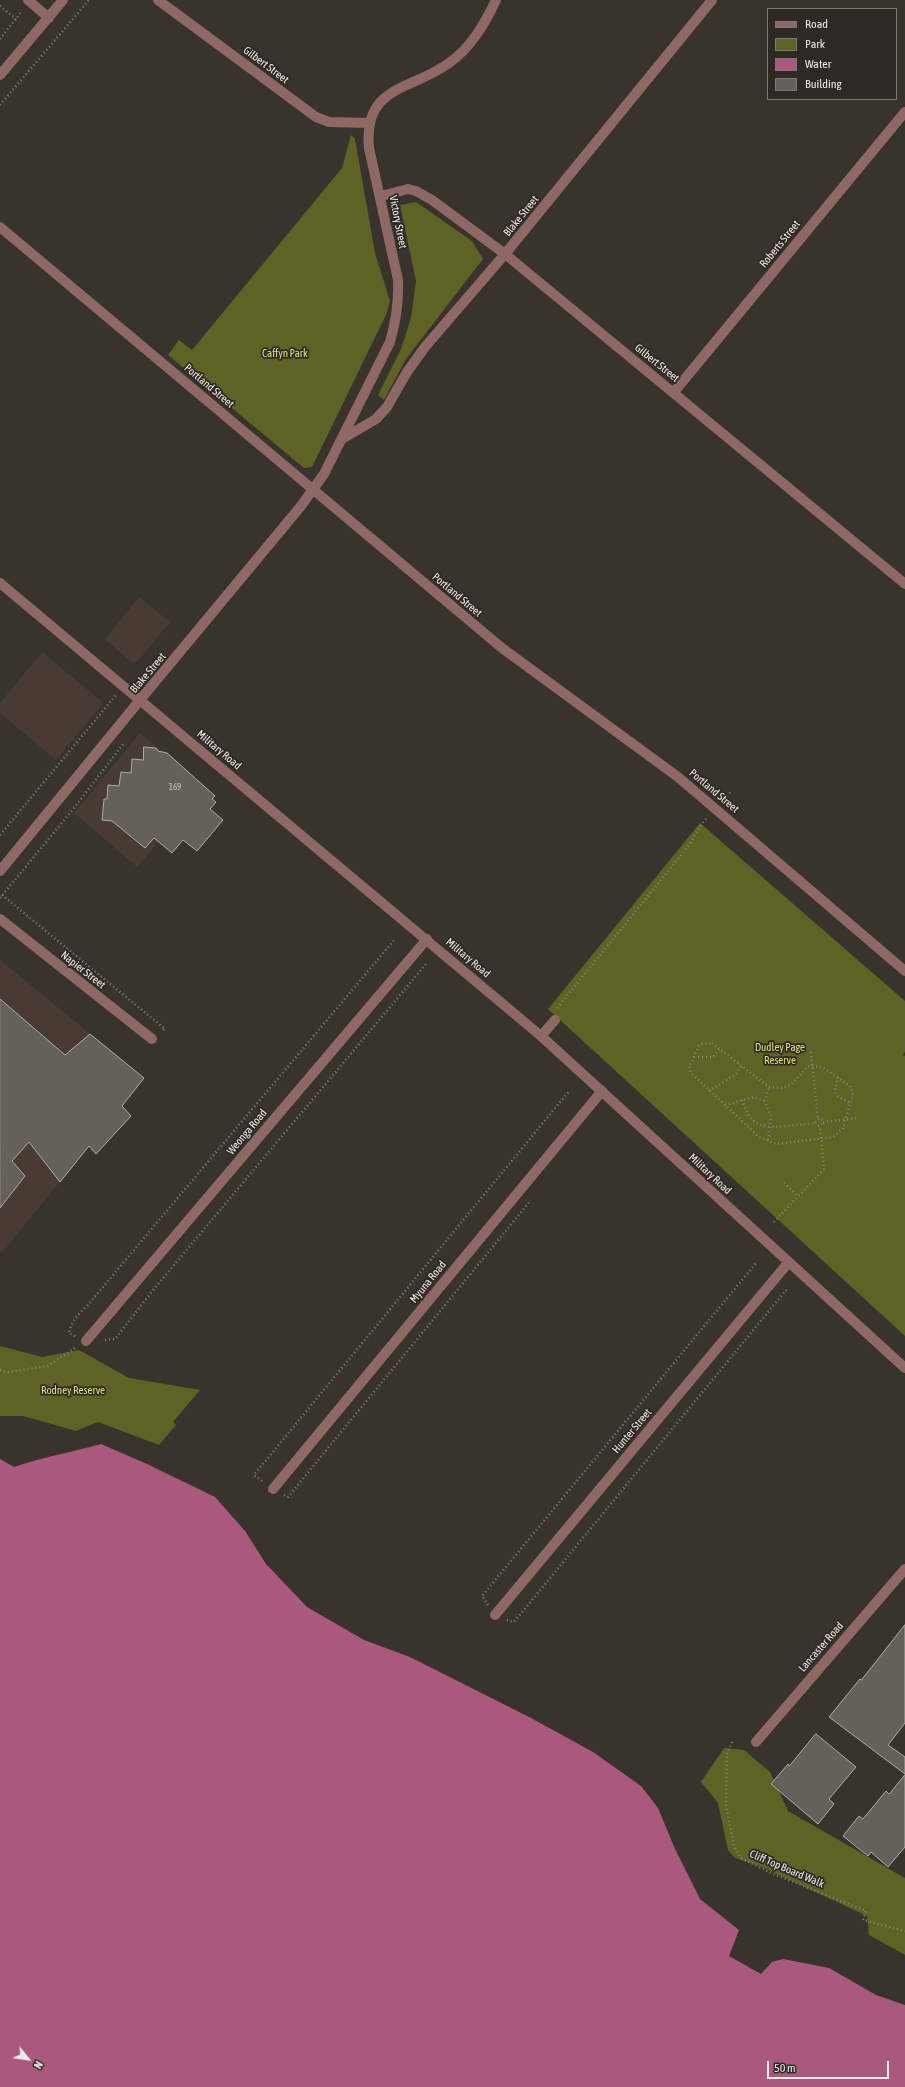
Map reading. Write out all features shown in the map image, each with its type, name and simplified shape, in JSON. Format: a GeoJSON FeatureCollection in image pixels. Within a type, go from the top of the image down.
{"type":"FeatureCollection","features":[{"type":"Feature","properties":{"kind":"street"},"geometry":{"type":"LineString","coordinates":[[0,74],[63,0]]}},
{"type":"Feature","properties":{"kind":"street","name":"Gilbert Street"},"geometry":{"type":"LineString","coordinates":[[158,0],[316,117],[329,122],[369,123]]}},
{"type":"Feature","properties":{"kind":"street","name":"Victory Street"},"geometry":{"type":"LineString","coordinates":[[313,489],[324,474],[378,369],[396,322],[399,298],[398,280],[381,196],[369,148],[369,123],[379,103],[387,96],[439,70],[459,55],[479,30],[496,0]]}},
{"type":"Feature","properties":{"kind":"street","name":"Blake Street"},"geometry":{"type":"LineString","coordinates":[[342,439],[376,419],[396,394],[407,372],[425,347],[505,254],[712,0]]}},
{"type":"Feature","properties":{"kind":"street"},"geometry":{"type":"LineString","coordinates":[[29,1],[49,18]]}},
{"type":"Feature","properties":{"kind":"street","name":"Roberts Street"},"geometry":{"type":"LineString","coordinates":[[674,392],[905,112]]}},
{"type":"Feature","properties":{"kind":"street","name":"Gilbert Street"},"geometry":{"type":"LineString","coordinates":[[381,196],[408,189],[423,194],[505,254],[905,584]]}},
{"type":"Feature","properties":{"kind":"street","name":"Portland Street"},"geometry":{"type":"LineString","coordinates":[[0,227],[502,648],[678,777],[905,971]]}},
{"type":"Feature","properties":{"kind":"street","name":"Blake Street"},"geometry":{"type":"LineString","coordinates":[[0,871],[313,489]]}},
{"type":"Feature","properties":{"kind":"street","name":"Military Road"},"geometry":{"type":"LineString","coordinates":[[0,583],[541,1036],[788,1263],[905,1368]]}},
{"type":"Feature","properties":{"kind":"street","name":"Napier Street"},"geometry":{"type":"LineString","coordinates":[[0,919],[152,1039]]}},
{"type":"Feature","properties":{"kind":"street","name":"Weonga Road"},"geometry":{"type":"LineString","coordinates":[[86,1341],[427,939]]}},
{"type":"Feature","properties":{"kind":"street"},"geometry":{"type":"LineString","coordinates":[[541,1036],[555,1015]]}},
{"type":"Feature","properties":{"kind":"street","name":"Myuna Road"},"geometry":{"type":"LineString","coordinates":[[273,1489],[602,1091]]}},
{"type":"Feature","properties":{"kind":"street","name":"Hunter Street"},"geometry":{"type":"LineString","coordinates":[[495,1615],[788,1263]]}},
{"type":"Feature","properties":{"kind":"street","name":"Lancaster Road"},"geometry":{"type":"LineString","coordinates":[[756,1742],[905,1569]]}},
{"type":"Feature","properties":{"kind":"path"},"geometry":{"type":"LineString","coordinates":[[0,105],[89,0]]}},
{"type":"Feature","properties":{"kind":"path"},"geometry":{"type":"LineString","coordinates":[[0,39],[29,1]]}},
{"type":"Feature","properties":{"kind":"path"},"geometry":{"type":"LineString","coordinates":[[0,6],[16,19]]}},
{"type":"Feature","properties":{"kind":"path"},"geometry":{"type":"LineString","coordinates":[[0,834],[117,694]]}},
{"type":"Feature","properties":{"kind":"path"},"geometry":{"type":"LineString","coordinates":[[125,742],[74,808],[1,896],[165,1028],[152,1039]]}},
{"type":"Feature","properties":{"kind":"path"},"geometry":{"type":"LineString","coordinates":[[555,1015],[687,848],[695,837],[700,826]]}},
{"type":"Feature","properties":{"kind":"path"},"geometry":{"type":"LineString","coordinates":[[395,939],[87,1306],[78,1314],[70,1326],[69,1333],[86,1341],[115,1339],[154,1289],[426,964]]}},
{"type":"Feature","properties":{"kind":"path"},"geometry":{"type":"LineString","coordinates":[[712,1042],[720,1048],[769,1087],[783,1088],[792,1084],[808,1066],[822,1066],[850,1086],[853,1093],[843,1129],[833,1137],[776,1144],[759,1137],[691,1073],[689,1067],[700,1044],[712,1042]]}},
{"type":"Feature","properties":{"kind":"path"},"geometry":{"type":"LineString","coordinates":[[694,1057],[713,1056],[720,1048]]}},
{"type":"Feature","properties":{"kind":"path"},"geometry":{"type":"LineString","coordinates":[[811,1052],[818,1119],[816,1122]]}},
{"type":"Feature","properties":{"kind":"path"},"geometry":{"type":"LineString","coordinates":[[709,1091],[736,1074],[742,1066]]}},
{"type":"Feature","properties":{"kind":"path"},"geometry":{"type":"LineString","coordinates":[[838,1078],[835,1090],[837,1096],[850,1103]]}},
{"type":"Feature","properties":{"kind":"path"},"geometry":{"type":"LineString","coordinates":[[768,1140],[771,1117],[765,1101],[769,1087]]}},
{"type":"Feature","properties":{"kind":"path"},"geometry":{"type":"LineString","coordinates":[[534,1196],[288,1497],[273,1489],[254,1475],[570,1090]]}},
{"type":"Feature","properties":{"kind":"path"},"geometry":{"type":"LineString","coordinates":[[725,1105],[754,1097],[765,1101]]}},
{"type":"Feature","properties":{"kind":"path"},"geometry":{"type":"LineString","coordinates":[[742,1100],[749,1116],[756,1123],[770,1126],[816,1122],[820,1126],[824,1169],[774,1222]]}},
{"type":"Feature","properties":{"kind":"path"},"geometry":{"type":"LineString","coordinates":[[818,1119],[823,1122],[858,1118]]}},
{"type":"Feature","properties":{"kind":"path"},"geometry":{"type":"LineString","coordinates":[[820,1126],[823,1122]]}},
{"type":"Feature","properties":{"kind":"path"},"geometry":{"type":"LineString","coordinates":[[784,1183],[798,1196]]}},
{"type":"Feature","properties":{"kind":"path"},"geometry":{"type":"LineString","coordinates":[[757,1262],[482,1596],[495,1615],[514,1622],[787,1289]]}},
{"type":"Feature","properties":{"kind":"path"},"geometry":{"type":"LineString","coordinates":[[0,1370],[8,1372],[48,1366],[86,1341]]}},
{"type":"Feature","properties":{"kind":"path","name":"Cliff Top Board Walk"},"geometry":{"type":"LineString","coordinates":[[732,1742],[727,1754],[726,1805],[734,1846],[741,1858],[771,1873],[866,1911],[863,1920],[905,1931]]}},
{"type":"Feature","properties":{"kind":"shaded area"},"geometry":{"type":"Polygon","coordinates":[[[139,597],[170,622],[138,661],[131,662],[105,639],[139,597]]]}},
{"type":"Feature","properties":{"kind":"shaded area"},"geometry":{"type":"Polygon","coordinates":[[[42,652],[100,700],[101,706],[56,760],[0,713],[0,703],[42,652]]]}},
{"type":"Feature","properties":{"kind":"shaded area"},"geometry":{"type":"Polygon","coordinates":[[[140,733],[205,787],[137,867],[74,813],[140,733]]]}},
{"type":"Feature","properties":{"kind":"shaded area"},"geometry":{"type":"Polygon","coordinates":[[[0,960],[144,1078],[2,1253],[0,1252],[0,960]]]}},
{"type":"Feature","properties":{"kind":"green space","name":"Caffyn Park"},"geometry":{"type":"Polygon","coordinates":[[[351,135],[355,139],[375,253],[390,301],[386,315],[312,467],[304,468],[168,355],[179,340],[192,350],[342,168],[351,135]]]}},
{"type":"Feature","properties":{"kind":"green space"},"geometry":{"type":"Polygon","coordinates":[[[416,202],[472,241],[483,259],[406,359],[384,400],[378,395],[401,349],[411,318],[416,281],[400,205],[416,202]]]}},
{"type":"Feature","properties":{"kind":"green space","name":"Dudley Page Reserve"},"geometry":{"type":"Polygon","coordinates":[[[700,823],[905,1001],[905,1052],[903,1055],[905,1056],[905,1336],[548,1009],[700,823]]]}},
{"type":"Feature","properties":{"kind":"green space","name":"Rodney Reserve"},"geometry":{"type":"Polygon","coordinates":[[[0,1346],[42,1357],[79,1350],[129,1378],[200,1390],[173,1422],[176,1425],[159,1445],[98,1422],[76,1431],[23,1416],[0,1416],[0,1346]]]}},
{"type":"Feature","properties":{"kind":"green space"},"geometry":{"type":"Polygon","coordinates":[[[724,1748],[744,1750],[770,1772],[788,1811],[905,1878],[905,1955],[869,1935],[867,1916],[762,1867],[735,1858],[728,1850],[718,1803],[701,1782],[724,1748]]]}},
{"type":"Feature","properties":{"kind":"water"},"geometry":{"type":"Polygon","coordinates":[[[101,1444],[147,1464],[215,1497],[245,1531],[266,1564],[307,1607],[364,1640],[410,1657],[531,1718],[593,1752],[641,1786],[658,1808],[675,1849],[700,1899],[739,1930],[729,1956],[761,1974],[772,1962],[783,1959],[829,1968],[876,1995],[905,2005],[905,2087],[0,2087],[0,1459],[14,1467],[47,1457],[101,1444]]]}},
{"type":"Feature","properties":{"kind":"building"},"geometry":{"type":"Polygon","coordinates":[[[144,747],[156,748],[158,751],[167,753],[215,796],[212,799],[216,802],[210,809],[223,820],[197,851],[183,840],[172,853],[154,838],[145,848],[112,821],[102,820],[104,799],[107,799],[108,785],[119,786],[121,772],[131,773],[132,759],[143,760],[144,747]]]}},
{"type":"Feature","properties":{"kind":"building"},"geometry":{"type":"Polygon","coordinates":[[[0,999],[65,1055],[90,1034],[144,1078],[122,1106],[131,1116],[96,1154],[89,1146],[60,1182],[29,1142],[12,1161],[25,1176],[0,1208],[0,999]]]}},
{"type":"Feature","properties":{"kind":"building"},"geometry":{"type":"Polygon","coordinates":[[[905,1625],[905,1723],[888,1745],[905,1757],[905,1774],[829,1717],[905,1625]]]}},
{"type":"Feature","properties":{"kind":"building"},"geometry":{"type":"Polygon","coordinates":[[[816,1734],[856,1767],[829,1799],[834,1804],[818,1824],[771,1784],[788,1764],[789,1766],[816,1734]]]}},
{"type":"Feature","properties":{"kind":"building"},"geometry":{"type":"Polygon","coordinates":[[[905,1775],[905,1847],[888,1867],[871,1852],[868,1856],[843,1836],[859,1816],[863,1819],[886,1791],[889,1794],[905,1775]]]}}]}
